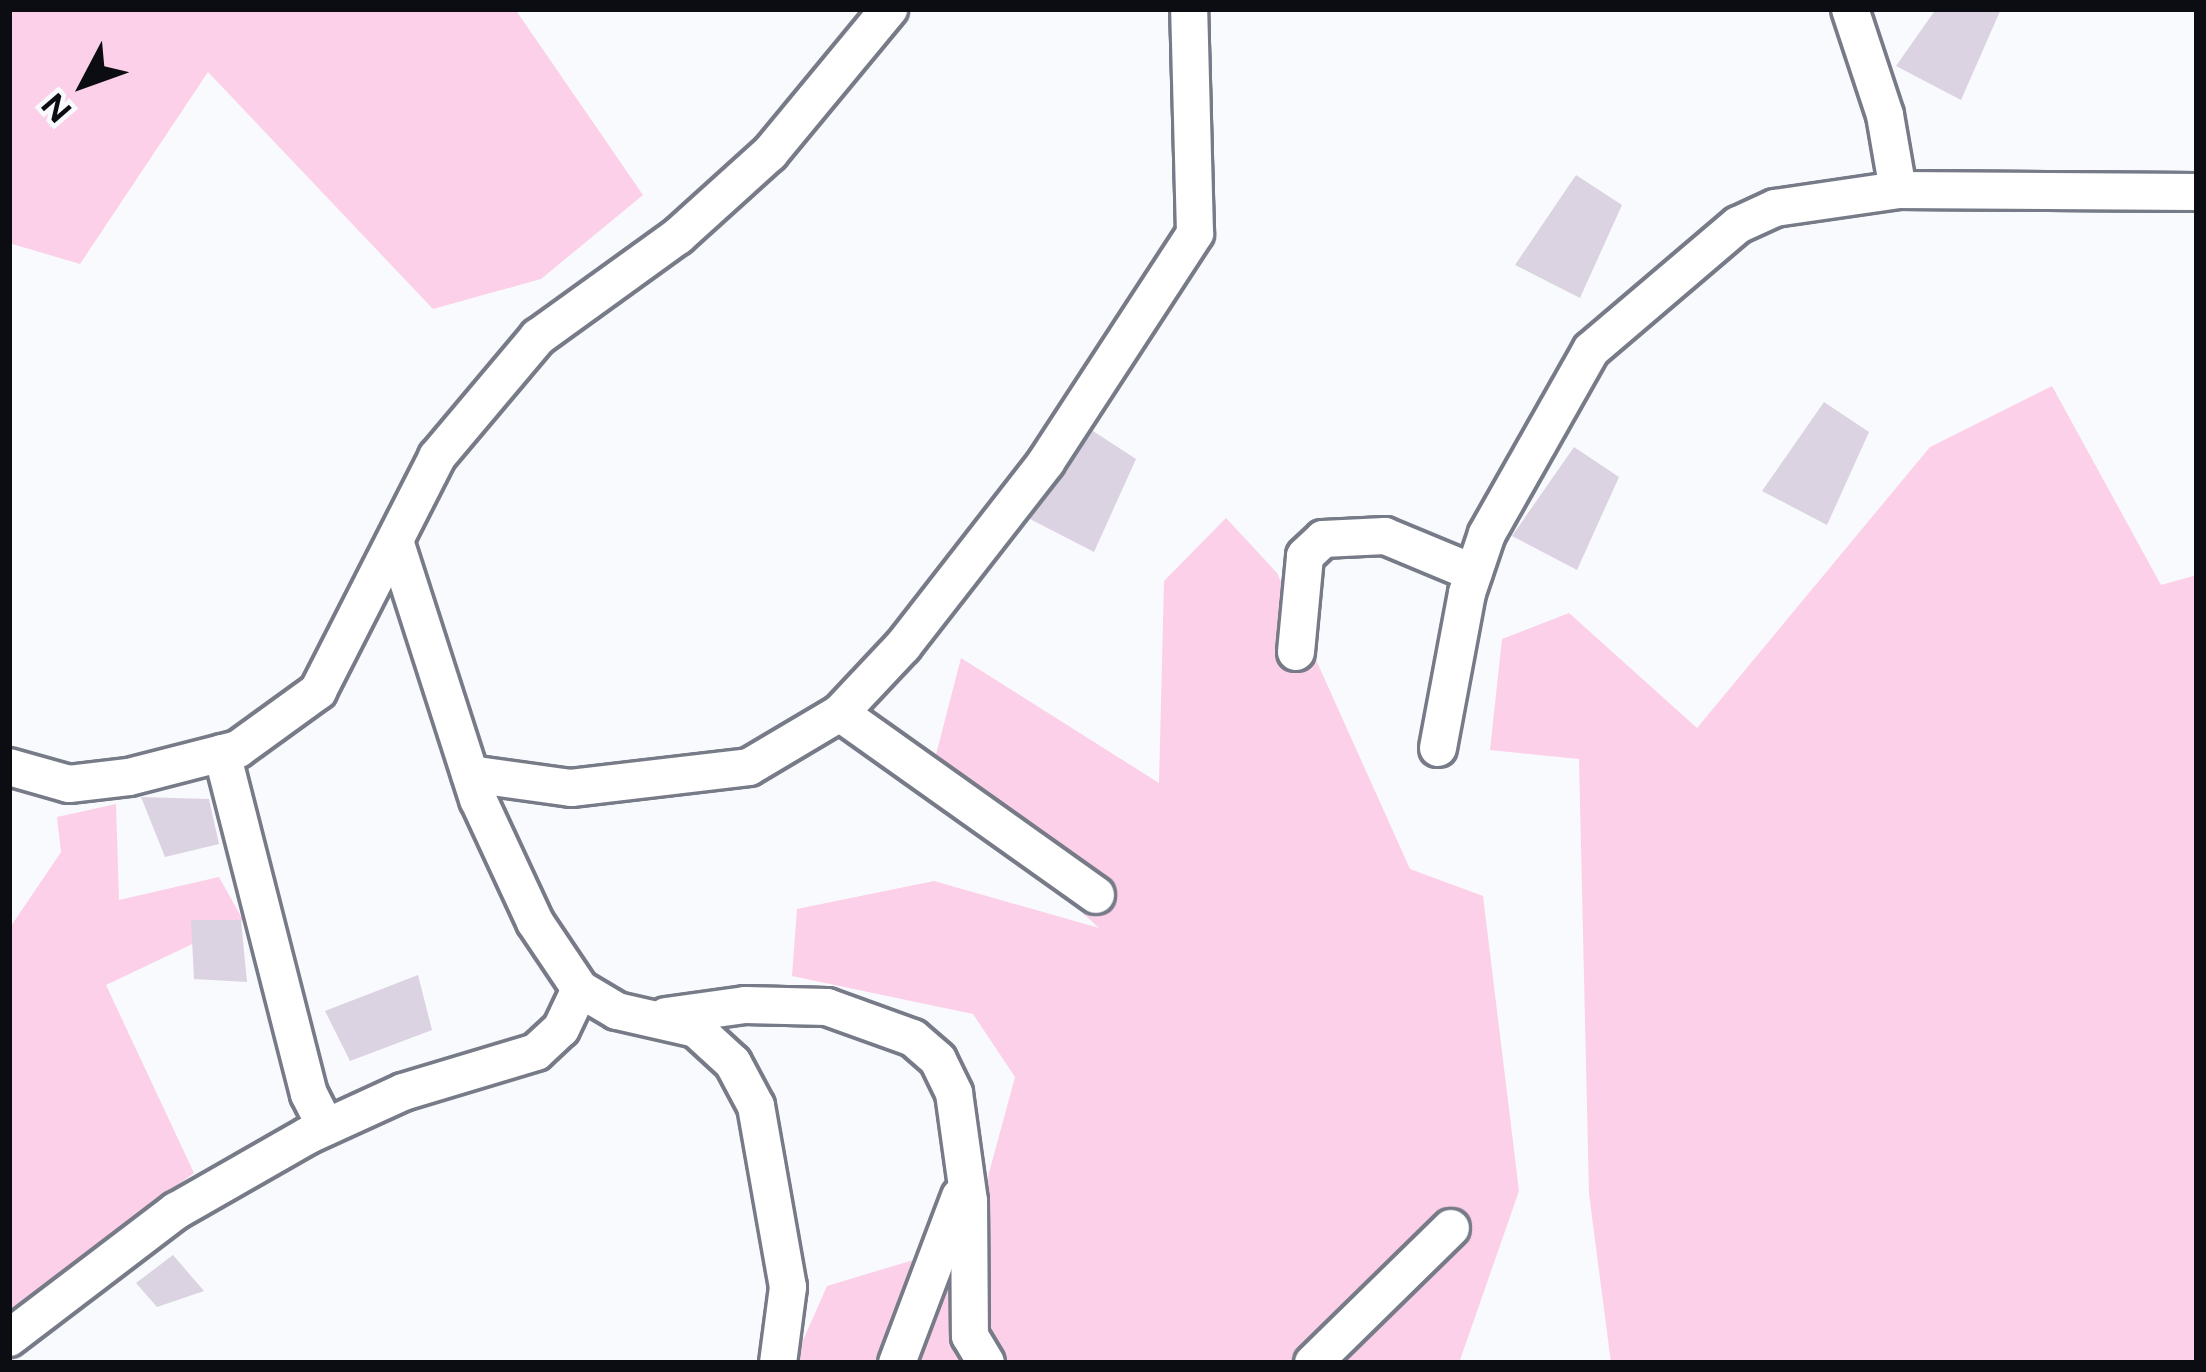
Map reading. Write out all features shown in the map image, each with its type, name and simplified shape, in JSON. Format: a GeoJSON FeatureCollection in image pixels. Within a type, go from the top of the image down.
{"type":"FeatureCollection","features":[{"type":"Feature","properties":{"kind":"street"},"geometry":{"type":"LineString","coordinates":[[9,767],[69,784],[222,753],[318,691],[437,457],[538,337],[678,236],[770,153],[889,9]]}},
{"type":"Feature","properties":{"kind":"street"},"geometry":{"type":"LineString","coordinates":[[470,774],[572,788],[685,780],[749,767],[840,713],[903,646],[1046,462],[1195,233],[1190,9]]}},
{"type":"Feature","properties":{"kind":"street"},"geometry":{"type":"LineString","coordinates":[[1850,9],[1885,115],[1898,190]]}},
{"type":"Feature","properties":{"kind":"street"},"geometry":{"type":"LineString","coordinates":[[1438,748],[1474,573],[1487,534],[1591,350],[1738,225],[1775,208],[1898,190],[2197,193]]}},
{"type":"Feature","properties":{"kind":"street"},"geometry":{"type":"LineString","coordinates":[[1296,652],[1299,578],[1305,556],[1323,539],[1385,536],[1474,573]]}},
{"type":"Feature","properties":{"kind":"street"},"geometry":{"type":"LineString","coordinates":[[396,544],[470,774],[535,922],[580,989],[617,1011],[665,1016],[745,1006],[827,1007],[913,1038],[938,1060],[954,1093],[966,1182],[970,1336],[986,1363]]}},
{"type":"Feature","properties":{"kind":"street"},"geometry":{"type":"LineString","coordinates":[[840,713],[1096,895]]}},
{"type":"Feature","properties":{"kind":"street"},"geometry":{"type":"LineString","coordinates":[[222,753],[309,1094],[326,1127]]}},
{"type":"Feature","properties":{"kind":"street"},"geometry":{"type":"LineString","coordinates":[[9,1338],[176,1211],[326,1127],[403,1092],[536,1052],[561,1029],[580,989]]}},
{"type":"Feature","properties":{"kind":"street"},"geometry":{"type":"LineString","coordinates":[[665,1016],[696,1029],[733,1064],[756,1106],[788,1287],[778,1363]]}},
{"type":"Feature","properties":{"kind":"street"},"geometry":{"type":"LineString","coordinates":[[897,1363],[966,1182]]}},
{"type":"Feature","properties":{"kind":"street"},"geometry":{"type":"LineString","coordinates":[[1312,1363],[1451,1228]]}},
{"type":"Feature","properties":{"kind":"shaded area"},"geometry":{"type":"Polygon","coordinates":[[[9,9],[515,9],[643,195],[541,279],[433,309],[208,72],[80,264],[9,243],[9,9]]]}},
{"type":"Feature","properties":{"kind":"shaded area"},"geometry":{"type":"Polygon","coordinates":[[[2052,386],[2161,585],[2197,575],[2197,1363],[1611,1363],[1589,1194],[1579,759],[1490,750],[1502,639],[1569,613],[1697,728],[1930,447],[2052,386]]]}},
{"type":"Feature","properties":{"kind":"shaded area"},"geometry":{"type":"Polygon","coordinates":[[[1226,518],[1277,573],[1410,869],[1483,896],[1519,1191],[1459,1363],[793,1363],[827,1286],[970,1243],[1015,1077],[973,1014],[792,976],[797,909],[934,881],[1099,928],[931,774],[961,658],[1159,783],[1164,581],[1226,518]]]}},
{"type":"Feature","properties":{"kind":"shaded area"},"geometry":{"type":"Polygon","coordinates":[[[116,804],[119,900],[219,877],[243,920],[106,985],[194,1173],[9,1310],[9,929],[61,852],[57,817],[116,804]]]}},
{"type":"Feature","properties":{"kind":"building"},"geometry":{"type":"Polygon","coordinates":[[[1936,9],[2001,9],[1961,100],[1896,66],[1936,9]]]}},
{"type":"Feature","properties":{"kind":"building"},"geometry":{"type":"Polygon","coordinates":[[[1576,175],[1622,205],[1580,298],[1515,265],[1576,175]]]}},
{"type":"Feature","properties":{"kind":"building"},"geometry":{"type":"Polygon","coordinates":[[[1824,402],[1869,432],[1827,525],[1762,491],[1824,402]]]}},
{"type":"Feature","properties":{"kind":"building"},"geometry":{"type":"Polygon","coordinates":[[[1093,431],[1136,459],[1094,552],[1030,519],[1093,431]]]}},
{"type":"Feature","properties":{"kind":"building"},"geometry":{"type":"Polygon","coordinates":[[[1574,447],[1619,477],[1577,570],[1512,536],[1574,447]]]}},
{"type":"Feature","properties":{"kind":"building"},"geometry":{"type":"Polygon","coordinates":[[[141,797],[209,799],[219,844],[165,857],[141,797]]]}},
{"type":"Feature","properties":{"kind":"building"},"geometry":{"type":"Polygon","coordinates":[[[191,920],[241,920],[247,982],[194,979],[191,920]]]}},
{"type":"Feature","properties":{"kind":"building"},"geometry":{"type":"Polygon","coordinates":[[[418,975],[432,1030],[350,1061],[325,1011],[418,975]]]}},
{"type":"Feature","properties":{"kind":"building"},"geometry":{"type":"Polygon","coordinates":[[[173,1255],[204,1291],[157,1307],[136,1283],[173,1255]]]}}]}
